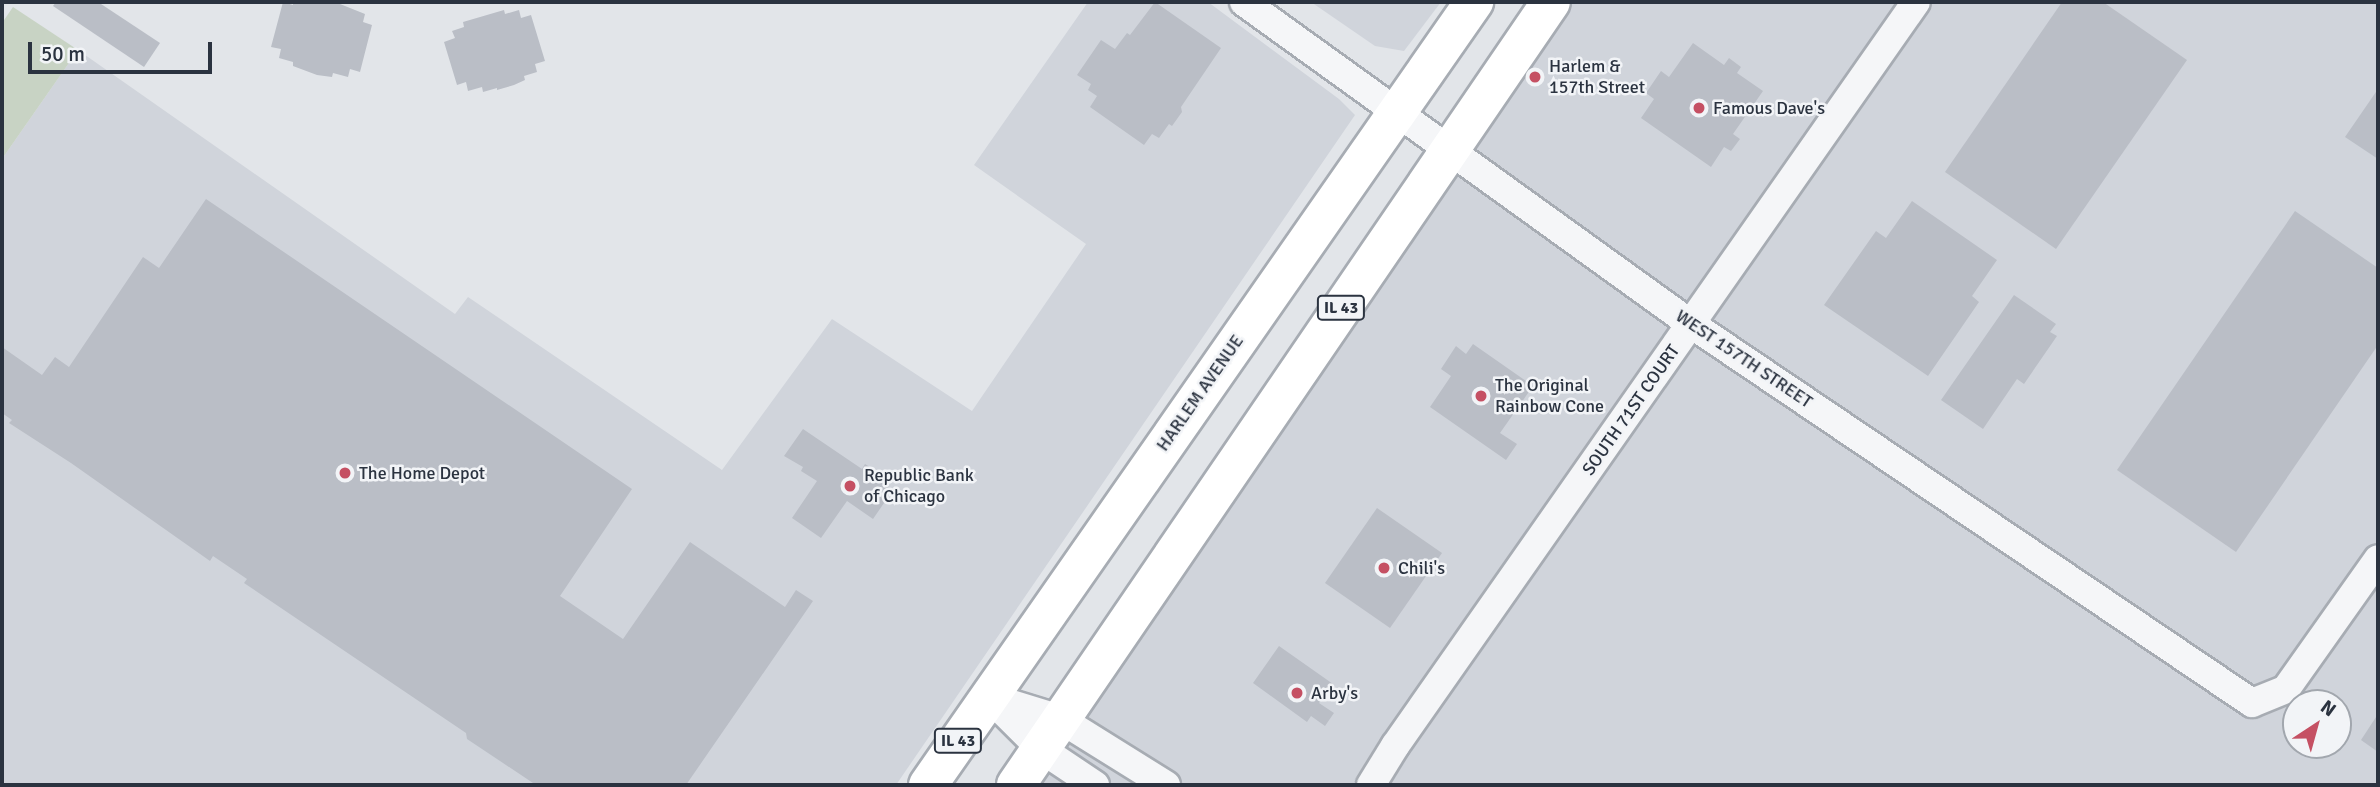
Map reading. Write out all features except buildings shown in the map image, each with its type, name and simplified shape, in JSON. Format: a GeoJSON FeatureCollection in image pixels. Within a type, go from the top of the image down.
{"type":"FeatureCollection","features":[{"type":"Feature","properties":{"kind":"main road","name":"HARLEM AVENUE"},"geometry":{"type":"LineString","coordinates":[[928,785],[1474,2]]}},
{"type":"Feature","properties":{"kind":"main road","name":"IL 43"},"geometry":{"type":"LineString","coordinates":[[1016,785],[1552,2]]}},
{"type":"Feature","properties":{"kind":"street","name":"WEST 157TH STREET"},"geometry":{"type":"LineString","coordinates":[[1244,2],[1691,324],[2252,703],[2286,689],[2378,559]]}},
{"type":"Feature","properties":{"kind":"street","name":"SOUTH 71ST COURT"},"geometry":{"type":"LineString","coordinates":[[1371,785],[1395,746],[1916,2]]}},
{"type":"Feature","properties":{"kind":"street"},"geometry":{"type":"LineString","coordinates":[[989,697],[1051,734],[1166,785]]}},
{"type":"Feature","properties":{"kind":"street"},"geometry":{"type":"LineString","coordinates":[[1051,734],[1095,785]]}},
{"type":"Feature","properties":{"kind":"shaded area"},"geometry":{"type":"Polygon","coordinates":[[[1088,2],[1208,2],[1339,99],[1355,115],[896,785],[2,785],[2,159],[78,50],[455,314],[468,297],[722,470],[832,319],[972,411],[1086,244],[974,165],[1088,2]]]}},
{"type":"Feature","properties":{"kind":"shaded area"},"geometry":{"type":"Polygon","coordinates":[[[1311,2],[1441,2],[1404,51],[1375,46],[1311,2]]]}},
{"type":"Feature","properties":{"kind":"shaded area"},"geometry":{"type":"Polygon","coordinates":[[[1573,2],[2378,2],[2378,785],[1037,785],[1573,2]]]}},
{"type":"Feature","properties":{"kind":"green space"},"geometry":{"type":"Polygon","coordinates":[[[13,7],[78,50],[2,159],[2,23],[13,7]]]}},
{"type":"Feature","properties":{"kind":"place","name":"Harlem & 157th Street"},"geometry":{"type":"Point","coordinates":[1535,77]}},
{"type":"Feature","properties":{"kind":"place","name":"Famous Dave's"},"geometry":{"type":"Point","coordinates":[1699,108]}},
{"type":"Feature","properties":{"kind":"place","name":"The Original Rainbow Cone"},"geometry":{"type":"Point","coordinates":[1481,396]}},
{"type":"Feature","properties":{"kind":"place","name":"The Home Depot"},"geometry":{"type":"Point","coordinates":[345,473]}},
{"type":"Feature","properties":{"kind":"place","name":"Republic Bank of Chicago"},"geometry":{"type":"Point","coordinates":[850,486]}},
{"type":"Feature","properties":{"kind":"place","name":"Chili's"},"geometry":{"type":"Point","coordinates":[1384,568]}},
{"type":"Feature","properties":{"kind":"place","name":"Arby's"},"geometry":{"type":"Point","coordinates":[1297,693]}}]}
